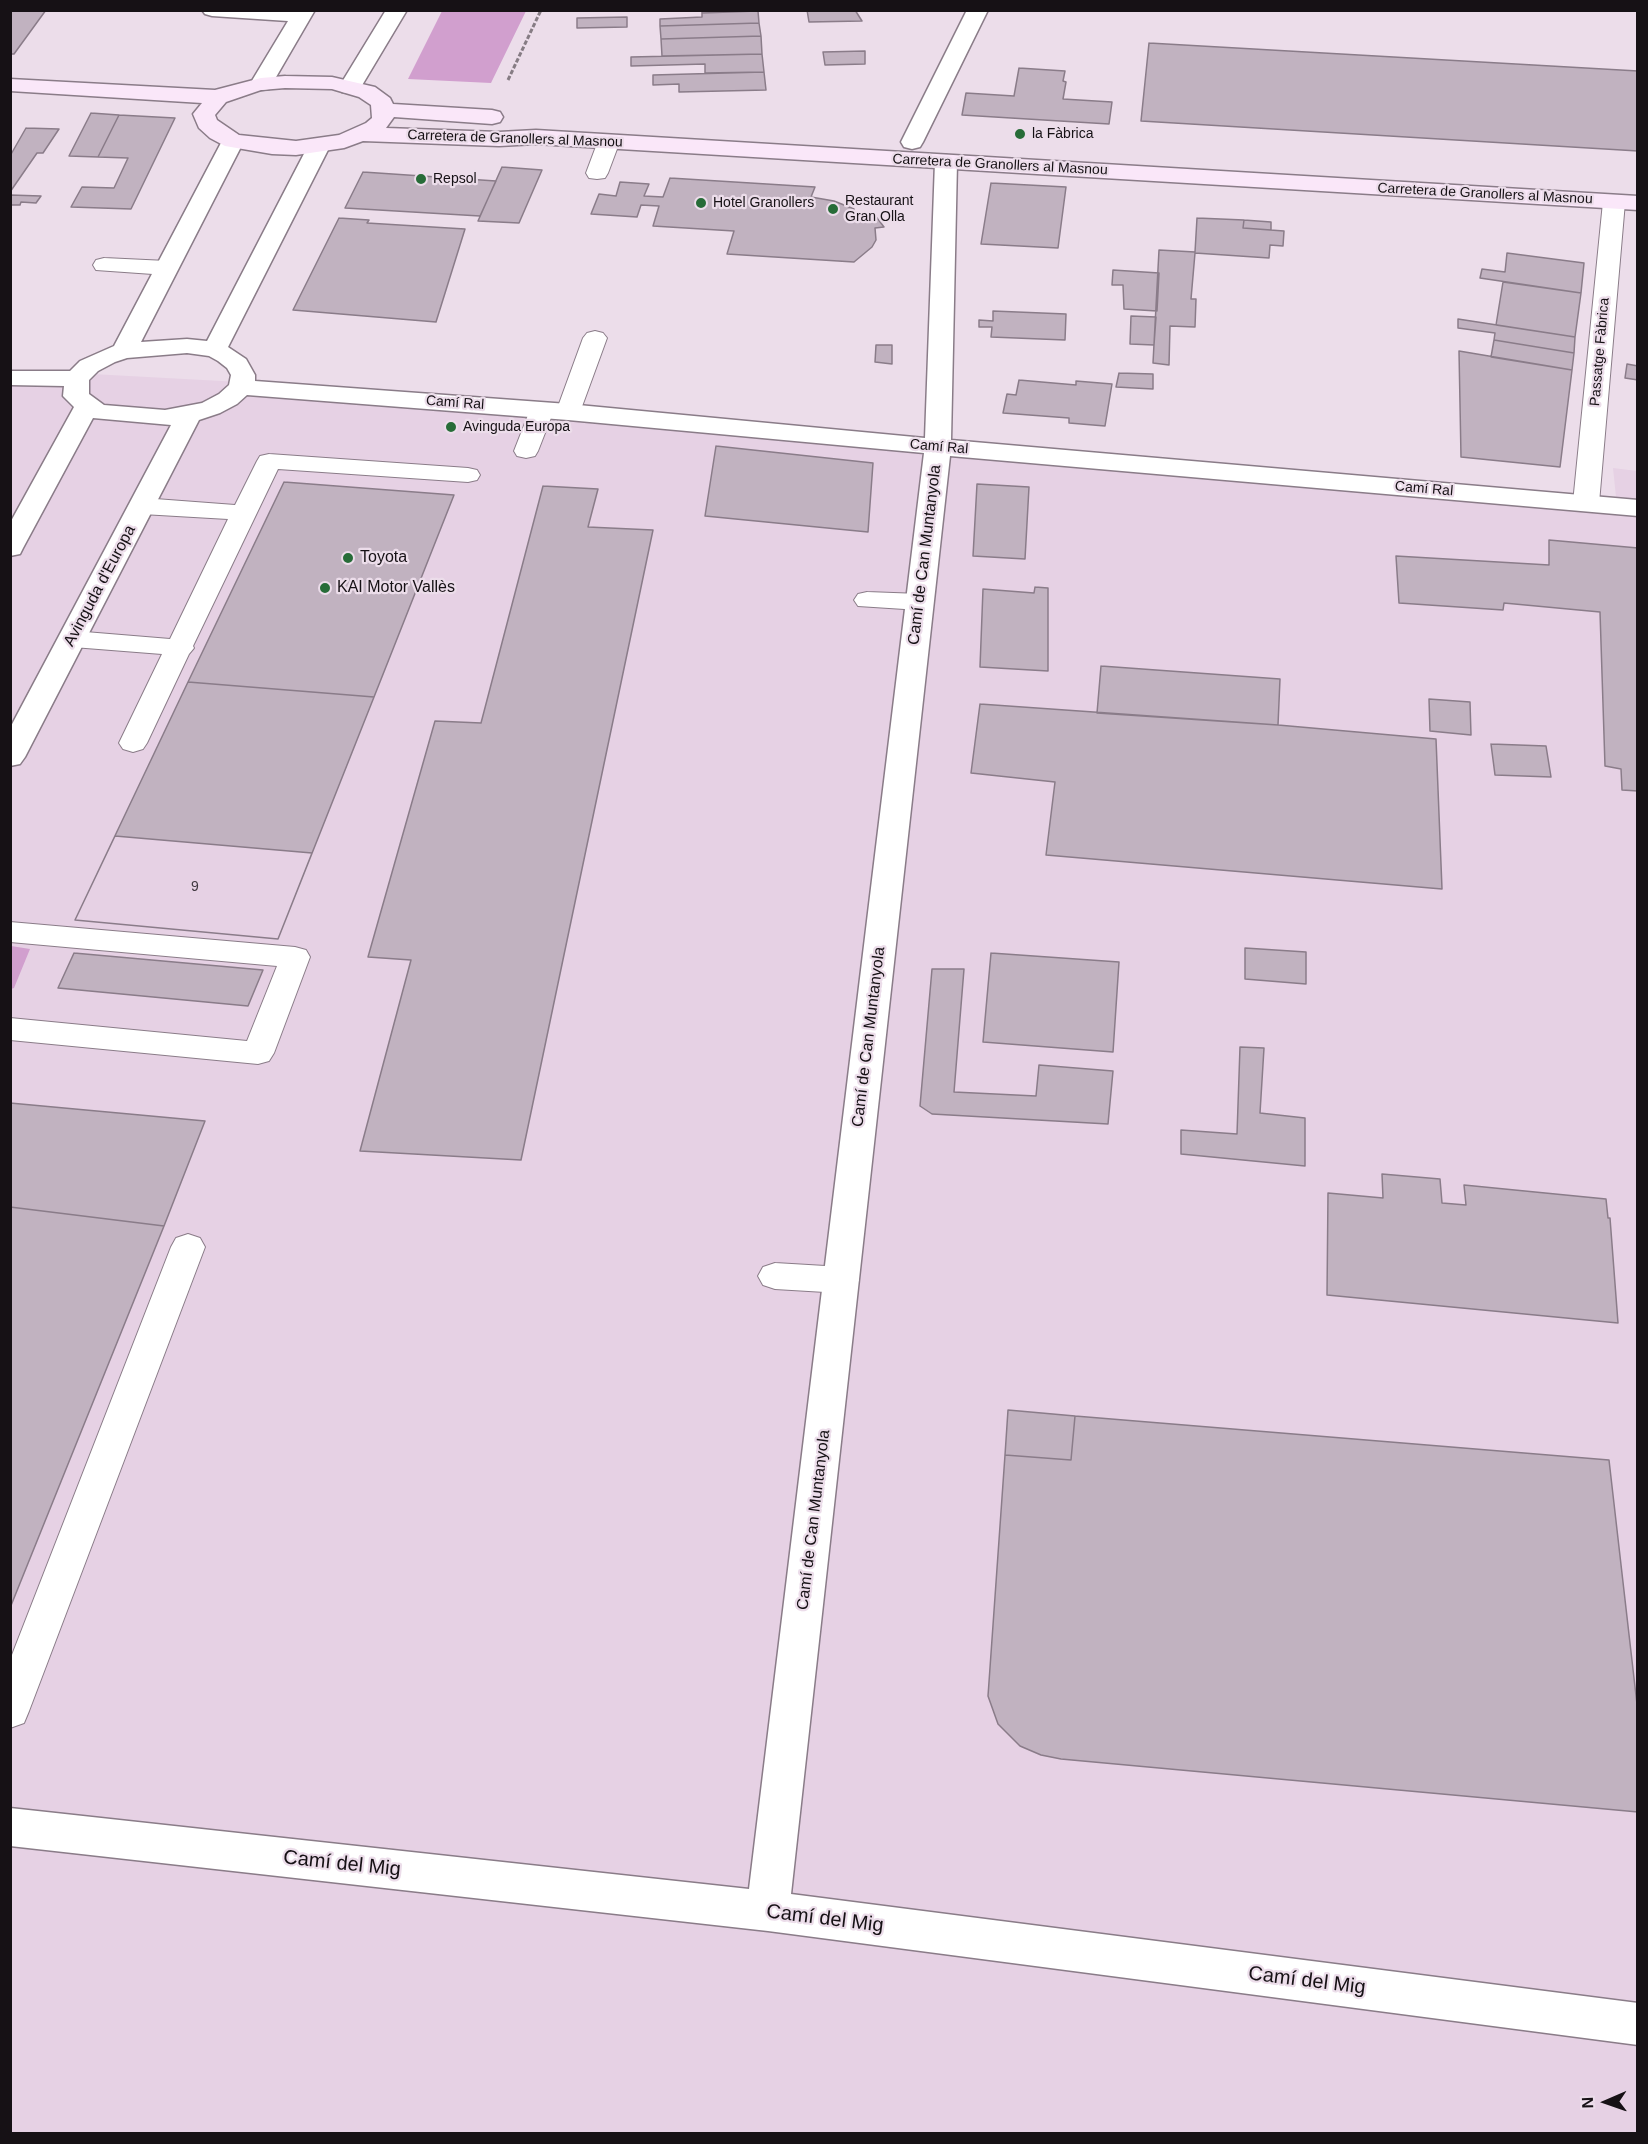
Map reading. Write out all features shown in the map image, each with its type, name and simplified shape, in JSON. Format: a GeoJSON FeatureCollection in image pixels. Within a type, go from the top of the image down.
{"type":"FeatureCollection","features":[{"type":"Feature","properties":{"kind":"main road"},"geometry":{"type":"LineString","coordinates":[[10,102],[211,105],[234,90],[261,84],[308,82],[350,87],[377,98],[384,110],[383,119],[362,134],[344,141],[319,146],[272,147],[233,141],[218,133],[207,123],[211,105]]}},
{"type":"Feature","properties":{"kind":"main road"},"geometry":{"type":"LineString","coordinates":[[10,85],[211,105]]}},
{"type":"Feature","properties":{"kind":"main road","name":"Carretera de Granollers al Masnou"},"geometry":{"type":"LineString","coordinates":[[384,110],[1638,185]]}},
{"type":"Feature","properties":{"kind":"main road","name":"Carretera de Granollers al Masnou"},"geometry":{"type":"LineString","coordinates":[[362,134],[499,139],[536,137],[1638,203]]}},
{"type":"Feature","properties":{"kind":"street"},"geometry":{"type":"LineString","coordinates":[[212,10],[303,13],[261,84]]}},
{"type":"Feature","properties":{"kind":"street"},"geometry":{"type":"LineString","coordinates":[[350,87],[397,10]]}},
{"type":"Feature","properties":{"kind":"street"},"geometry":{"type":"LineString","coordinates":[[912,142],[978,10]]}},
{"type":"Feature","properties":{"kind":"street"},"geometry":{"type":"LineString","coordinates":[[124,351],[233,141]]}},
{"type":"Feature","properties":{"kind":"street"},"geometry":{"type":"LineString","coordinates":[[215,349],[319,146]]}},
{"type":"Feature","properties":{"kind":"street","name":"Camí de Can Muntanyola"},"geometry":{"type":"LineString","coordinates":[[768,1911],[938,447],[946,162]]}},
{"type":"Feature","properties":{"kind":"street"},"geometry":{"type":"LineString","coordinates":[[187,346],[215,349],[237,364],[243,375],[241,387],[228,399],[189,415],[138,418],[99,412],[87,406],[76,396],[77,379],[89,366],[124,351],[187,346]]}},
{"type":"Feature","properties":{"kind":"street"},"geometry":{"type":"LineString","coordinates":[[10,378],[77,379]]}},
{"type":"Feature","properties":{"kind":"street","name":"Camí Ral"},"geometry":{"type":"LineString","coordinates":[[241,387],[568,412],[1638,508]]}},
{"type":"Feature","properties":{"kind":"street"},"geometry":{"type":"LineString","coordinates":[[10,548],[17,525],[87,406]]}},
{"type":"Feature","properties":{"kind":"street","name":"Avinguda d'Europa"},"geometry":{"type":"LineString","coordinates":[[10,757],[189,415]]}},
{"type":"Feature","properties":{"kind":"street","name":"Camí del Mig"},"geometry":{"type":"LineString","coordinates":[[10,1827],[768,1911],[1638,2024]]}},
{"type":"Feature","properties":{"kind":"lane"},"geometry":{"type":"LineString","coordinates":[[597,173],[609,141]]}},
{"type":"Feature","properties":{"kind":"lane","name":"Passatge Fàbrica"},"geometry":{"type":"LineString","coordinates":[[1586,503],[1614,202]]}},
{"type":"Feature","properties":{"kind":"lane"},"geometry":{"type":"LineString","coordinates":[[104,264],[168,268]]}},
{"type":"Feature","properties":{"kind":"lane"},"geometry":{"type":"LineString","coordinates":[[568,412],[595,338]]}},
{"type":"Feature","properties":{"kind":"lane"},"geometry":{"type":"LineString","coordinates":[[526,451],[542,410]]}},
{"type":"Feature","properties":{"kind":"lane"},"geometry":{"type":"LineString","coordinates":[[133,743],[181,648],[269,461],[468,475]]}},
{"type":"Feature","properties":{"kind":"lane"},"geometry":{"type":"LineString","coordinates":[[142,506],[244,513]]}},
{"type":"Feature","properties":{"kind":"lane"},"geometry":{"type":"LineString","coordinates":[[867,600],[920,602]]}},
{"type":"Feature","properties":{"kind":"lane"},"geometry":{"type":"LineString","coordinates":[[73,639],[181,648]]}},
{"type":"Feature","properties":{"kind":"lane"},"geometry":{"type":"LineString","coordinates":[[10,932],[295,957],[258,1053],[10,1029]]}},
{"type":"Feature","properties":{"kind":"lane"},"geometry":{"type":"LineString","coordinates":[[10,1711],[188,1247]]}},
{"type":"Feature","properties":{"kind":"lane"},"geometry":{"type":"LineString","coordinates":[[775,1276],[842,1280]]}},
{"type":"Feature","properties":{"kind":"path"},"geometry":{"type":"LineString","coordinates":[[492,117],[541,10]]}},
{"type":"Feature","properties":{"kind":"shaded area"},"geometry":{"type":"Polygon","coordinates":[[[442,11],[526,11],[491,83],[408,79],[442,11]]]}},
{"type":"Feature","properties":{"kind":"shaded area"},"geometry":{"type":"Polygon","coordinates":[[[11,372],[55,372],[277,384],[1616,497],[1613,468],[1637,471],[1637,2133],[11,2134],[11,372]]]}},
{"type":"Feature","properties":{"kind":"shaded area"},"geometry":{"type":"Polygon","coordinates":[[[11,946],[30,949],[14,988],[11,989],[11,946]]]}},
{"type":"Feature","properties":{"kind":"building"},"geometry":{"type":"Polygon","coordinates":[[[10,10],[46,10],[14,54],[10,54],[10,10]]]}},
{"type":"Feature","properties":{"kind":"building"},"geometry":{"type":"Polygon","coordinates":[[[702,10],[758,10],[758,11],[702,13],[702,10]]]}},
{"type":"Feature","properties":{"kind":"building"},"geometry":{"type":"Polygon","coordinates":[[[807,10],[855,10],[862,21],[809,22],[807,10]]]}},
{"type":"Feature","properties":{"kind":"building"},"geometry":{"type":"Polygon","coordinates":[[[758,11],[759,23],[660,26],[660,19],[702,17],[702,13],[758,11]]]}},
{"type":"Feature","properties":{"kind":"building"},"geometry":{"type":"Polygon","coordinates":[[[627,17],[627,27],[577,28],[577,18],[627,17]]]}},
{"type":"Feature","properties":{"kind":"building"},"geometry":{"type":"Polygon","coordinates":[[[759,23],[761,36],[661,39],[660,26],[759,23]]]}},
{"type":"Feature","properties":{"kind":"building"},"geometry":{"type":"Polygon","coordinates":[[[761,36],[762,54],[662,56],[661,39],[761,36]]]}},
{"type":"Feature","properties":{"kind":"building"},"geometry":{"type":"Polygon","coordinates":[[[1149,43],[1638,71],[1638,151],[1141,121],[1149,43]]]}},
{"type":"Feature","properties":{"kind":"building"},"geometry":{"type":"Polygon","coordinates":[[[865,51],[865,64],[825,65],[823,52],[865,51]]]}},
{"type":"Feature","properties":{"kind":"building"},"geometry":{"type":"Polygon","coordinates":[[[762,54],[764,72],[705,73],[705,64],[631,66],[631,57],[762,54]]]}},
{"type":"Feature","properties":{"kind":"building"},"geometry":{"type":"Polygon","coordinates":[[[1019,68],[1065,71],[1063,99],[1112,102],[1109,124],[962,115],[966,93],[1014,96],[1019,68]]]}},
{"type":"Feature","properties":{"kind":"building"},"geometry":{"type":"Polygon","coordinates":[[[764,72],[766,90],[679,92],[679,84],[653,85],[653,75],[764,72]]]}},
{"type":"Feature","properties":{"kind":"building"},"geometry":{"type":"Polygon","coordinates":[[[91,113],[119,115],[98,157],[69,156],[91,113]]]}},
{"type":"Feature","properties":{"kind":"building"},"geometry":{"type":"Polygon","coordinates":[[[119,115],[175,118],[131,209],[71,207],[82,187],[114,188],[128,158],[98,157],[119,115]]]}},
{"type":"Feature","properties":{"kind":"building"},"geometry":{"type":"Polygon","coordinates":[[[26,128],[59,129],[43,153],[37,153],[10,192],[10,156],[26,128]]]}},
{"type":"Feature","properties":{"kind":"building"},"geometry":{"type":"Polygon","coordinates":[[[502,167],[542,170],[519,223],[478,221],[502,167]]]}},
{"type":"Feature","properties":{"kind":"building"},"geometry":{"type":"Polygon","coordinates":[[[363,172],[496,181],[480,216],[345,208],[363,172]]]}},
{"type":"Feature","properties":{"kind":"building"},"geometry":{"type":"Polygon","coordinates":[[[670,178],[815,187],[811,197],[834,201],[854,209],[852,217],[874,214],[884,227],[875,228],[876,240],[872,247],[854,262],[727,254],[734,231],[653,226],[659,206],[641,205],[637,217],[591,214],[599,194],[616,196],[620,182],[649,184],[644,196],[663,197],[670,178]]]}},
{"type":"Feature","properties":{"kind":"building"},"geometry":{"type":"Polygon","coordinates":[[[991,183],[1066,187],[1058,248],[981,244],[991,183]]]}},
{"type":"Feature","properties":{"kind":"building"},"geometry":{"type":"Polygon","coordinates":[[[10,195],[41,196],[36,203],[21,202],[20,205],[10,205],[10,195]]]}},
{"type":"Feature","properties":{"kind":"building"},"geometry":{"type":"Polygon","coordinates":[[[339,218],[369,220],[367,223],[465,229],[436,322],[293,310],[339,218]]]}},
{"type":"Feature","properties":{"kind":"building"},"geometry":{"type":"Polygon","coordinates":[[[1197,218],[1244,220],[1243,228],[1284,231],[1283,246],[1270,245],[1269,258],[1195,253],[1191,299],[1196,299],[1195,327],[1170,326],[1169,365],[1153,363],[1159,250],[1195,252],[1197,218]]]}},
{"type":"Feature","properties":{"kind":"building"},"geometry":{"type":"Polygon","coordinates":[[[1244,220],[1271,222],[1271,230],[1243,228],[1244,220]]]}},
{"type":"Feature","properties":{"kind":"building"},"geometry":{"type":"Polygon","coordinates":[[[1507,253],[1584,263],[1581,293],[1480,278],[1482,269],[1505,272],[1507,253]]]}},
{"type":"Feature","properties":{"kind":"building"},"geometry":{"type":"Polygon","coordinates":[[[1113,270],[1159,273],[1157,311],[1124,309],[1123,285],[1112,285],[1113,270]]]}},
{"type":"Feature","properties":{"kind":"building"},"geometry":{"type":"Polygon","coordinates":[[[1503,282],[1581,293],[1575,337],[1496,325],[1503,282]]]}},
{"type":"Feature","properties":{"kind":"building"},"geometry":{"type":"Polygon","coordinates":[[[993,311],[1066,314],[1065,340],[991,337],[992,327],[979,327],[979,320],[993,321],[993,311]]]}},
{"type":"Feature","properties":{"kind":"building"},"geometry":{"type":"Polygon","coordinates":[[[1131,316],[1156,317],[1154,345],[1130,344],[1131,316]]]}},
{"type":"Feature","properties":{"kind":"building"},"geometry":{"type":"Polygon","coordinates":[[[1458,319],[1575,337],[1574,353],[1494,340],[1495,333],[1458,328],[1458,319]]]}},
{"type":"Feature","properties":{"kind":"building"},"geometry":{"type":"Polygon","coordinates":[[[1494,340],[1574,353],[1572,370],[1491,357],[1494,340]]]}},
{"type":"Feature","properties":{"kind":"building"},"geometry":{"type":"Polygon","coordinates":[[[876,345],[892,345],[892,364],[875,362],[876,345]]]}},
{"type":"Feature","properties":{"kind":"building"},"geometry":{"type":"Polygon","coordinates":[[[1459,351],[1572,370],[1560,467],[1461,457],[1459,351]]]}},
{"type":"Feature","properties":{"kind":"building"},"geometry":{"type":"Polygon","coordinates":[[[1627,364],[1638,366],[1638,380],[1625,378],[1627,364]]]}},
{"type":"Feature","properties":{"kind":"building"},"geometry":{"type":"Polygon","coordinates":[[[1119,373],[1153,374],[1153,389],[1116,387],[1119,373]]]}},
{"type":"Feature","properties":{"kind":"building"},"geometry":{"type":"Polygon","coordinates":[[[1019,380],[1076,385],[1076,381],[1112,384],[1105,426],[1069,423],[1069,418],[1003,413],[1007,394],[1016,395],[1019,380]]]}},
{"type":"Feature","properties":{"kind":"building"},"geometry":{"type":"Polygon","coordinates":[[[716,446],[873,463],[868,532],[705,516],[716,446]]]}},
{"type":"Feature","properties":{"kind":"building","name":"KAI Motor Vallès"},"geometry":{"type":"Polygon","coordinates":[[[284,482],[454,495],[374,697],[188,682],[284,482]]]}},
{"type":"Feature","properties":{"kind":"building"},"geometry":{"type":"Polygon","coordinates":[[[977,484],[1029,487],[1025,559],[973,556],[977,484]]]}},
{"type":"Feature","properties":{"kind":"building"},"geometry":{"type":"Polygon","coordinates":[[[543,486],[598,489],[588,527],[653,530],[521,1160],[360,1151],[411,960],[368,957],[435,721],[481,723],[543,486]]]}},
{"type":"Feature","properties":{"kind":"building"},"geometry":{"type":"Polygon","coordinates":[[[1549,540],[1638,548],[1638,791],[1622,790],[1621,769],[1605,766],[1600,612],[1504,603],[1503,610],[1399,603],[1396,556],[1549,565],[1549,540]]]}},
{"type":"Feature","properties":{"kind":"building"},"geometry":{"type":"Polygon","coordinates":[[[1035,587],[1048,588],[1048,671],[980,667],[983,589],[1034,593],[1035,587]]]}},
{"type":"Feature","properties":{"kind":"building"},"geometry":{"type":"Polygon","coordinates":[[[1101,666],[1280,679],[1278,725],[1097,713],[1101,666]]]}},
{"type":"Feature","properties":{"kind":"building"},"geometry":{"type":"Polygon","coordinates":[[[188,682],[374,697],[278,939],[75,920],[188,682]]]}},
{"type":"Feature","properties":{"kind":"building"},"geometry":{"type":"Polygon","coordinates":[[[1429,699],[1470,702],[1471,735],[1430,731],[1429,699]]]}},
{"type":"Feature","properties":{"kind":"building"},"geometry":{"type":"Polygon","coordinates":[[[980,704],[1278,725],[1436,739],[1442,889],[1046,855],[1055,782],[971,773],[980,704]]]}},
{"type":"Feature","properties":{"kind":"building"},"geometry":{"type":"Polygon","coordinates":[[[1491,744],[1546,746],[1551,777],[1495,775],[1491,744]]]}},
{"type":"Feature","properties":{"kind":"building"},"geometry":{"type":"Polygon","coordinates":[[[115,836],[312,853],[278,939],[75,920],[115,836]]]}},
{"type":"Feature","properties":{"kind":"building"},"geometry":{"type":"Polygon","coordinates":[[[1245,948],[1306,952],[1306,984],[1245,979],[1245,948]]]}},
{"type":"Feature","properties":{"kind":"building"},"geometry":{"type":"Polygon","coordinates":[[[74,953],[263,970],[248,1006],[58,988],[74,953]]]}},
{"type":"Feature","properties":{"kind":"building"},"geometry":{"type":"Polygon","coordinates":[[[991,953],[1119,962],[1113,1052],[983,1042],[991,953]]]}},
{"type":"Feature","properties":{"kind":"building"},"geometry":{"type":"Polygon","coordinates":[[[932,969],[964,969],[954,1092],[1036,1096],[1039,1065],[1113,1071],[1108,1124],[932,1114],[920,1106],[932,969]]]}},
{"type":"Feature","properties":{"kind":"building"},"geometry":{"type":"Polygon","coordinates":[[[1240,1047],[1264,1048],[1260,1113],[1305,1118],[1305,1166],[1181,1154],[1181,1130],[1237,1134],[1240,1047]]]}},
{"type":"Feature","properties":{"kind":"building"},"geometry":{"type":"Polygon","coordinates":[[[10,1103],[205,1121],[164,1226],[10,1207],[10,1103]]]}},
{"type":"Feature","properties":{"kind":"building"},"geometry":{"type":"Polygon","coordinates":[[[1382,1174],[1440,1179],[1442,1203],[1466,1205],[1464,1185],[1606,1199],[1608,1218],[1610,1218],[1618,1323],[1327,1295],[1328,1193],[1383,1198],[1382,1174]]]}},
{"type":"Feature","properties":{"kind":"building"},"geometry":{"type":"Polygon","coordinates":[[[10,1207],[164,1226],[10,1608],[10,1207]]]}},
{"type":"Feature","properties":{"kind":"building"},"geometry":{"type":"Polygon","coordinates":[[[1008,1410],[1075,1416],[1071,1460],[1005,1455],[1008,1410]]]}},
{"type":"Feature","properties":{"kind":"building"},"geometry":{"type":"Polygon","coordinates":[[[1075,1416],[1609,1460],[1638,1713],[1638,1812],[1061,1759],[1041,1755],[1020,1746],[998,1724],[988,1696],[1005,1455],[1071,1460],[1075,1416]]]}},
{"type":"Feature","properties":{"kind":"place","name":"la Fàbrica"},"geometry":{"type":"Point","coordinates":[1020,134]}},
{"type":"Feature","properties":{"kind":"place","name":"Repsol"},"geometry":{"type":"Point","coordinates":[421,179]}},
{"type":"Feature","properties":{"kind":"place","name":"Hotel Granollers"},"geometry":{"type":"Point","coordinates":[701,203]}},
{"type":"Feature","properties":{"kind":"place","name":"Restaurant Gran Olla"},"geometry":{"type":"Point","coordinates":[833,209]}},
{"type":"Feature","properties":{"kind":"place","name":"Avinguda Europa"},"geometry":{"type":"Point","coordinates":[451,427]}},
{"type":"Feature","properties":{"kind":"place","name":"Toyota"},"geometry":{"type":"Point","coordinates":[348,558]}},
{"type":"Feature","properties":{"kind":"place","name":"KAI Motor Vallès"},"geometry":{"type":"Point","coordinates":[325,588]}}]}
